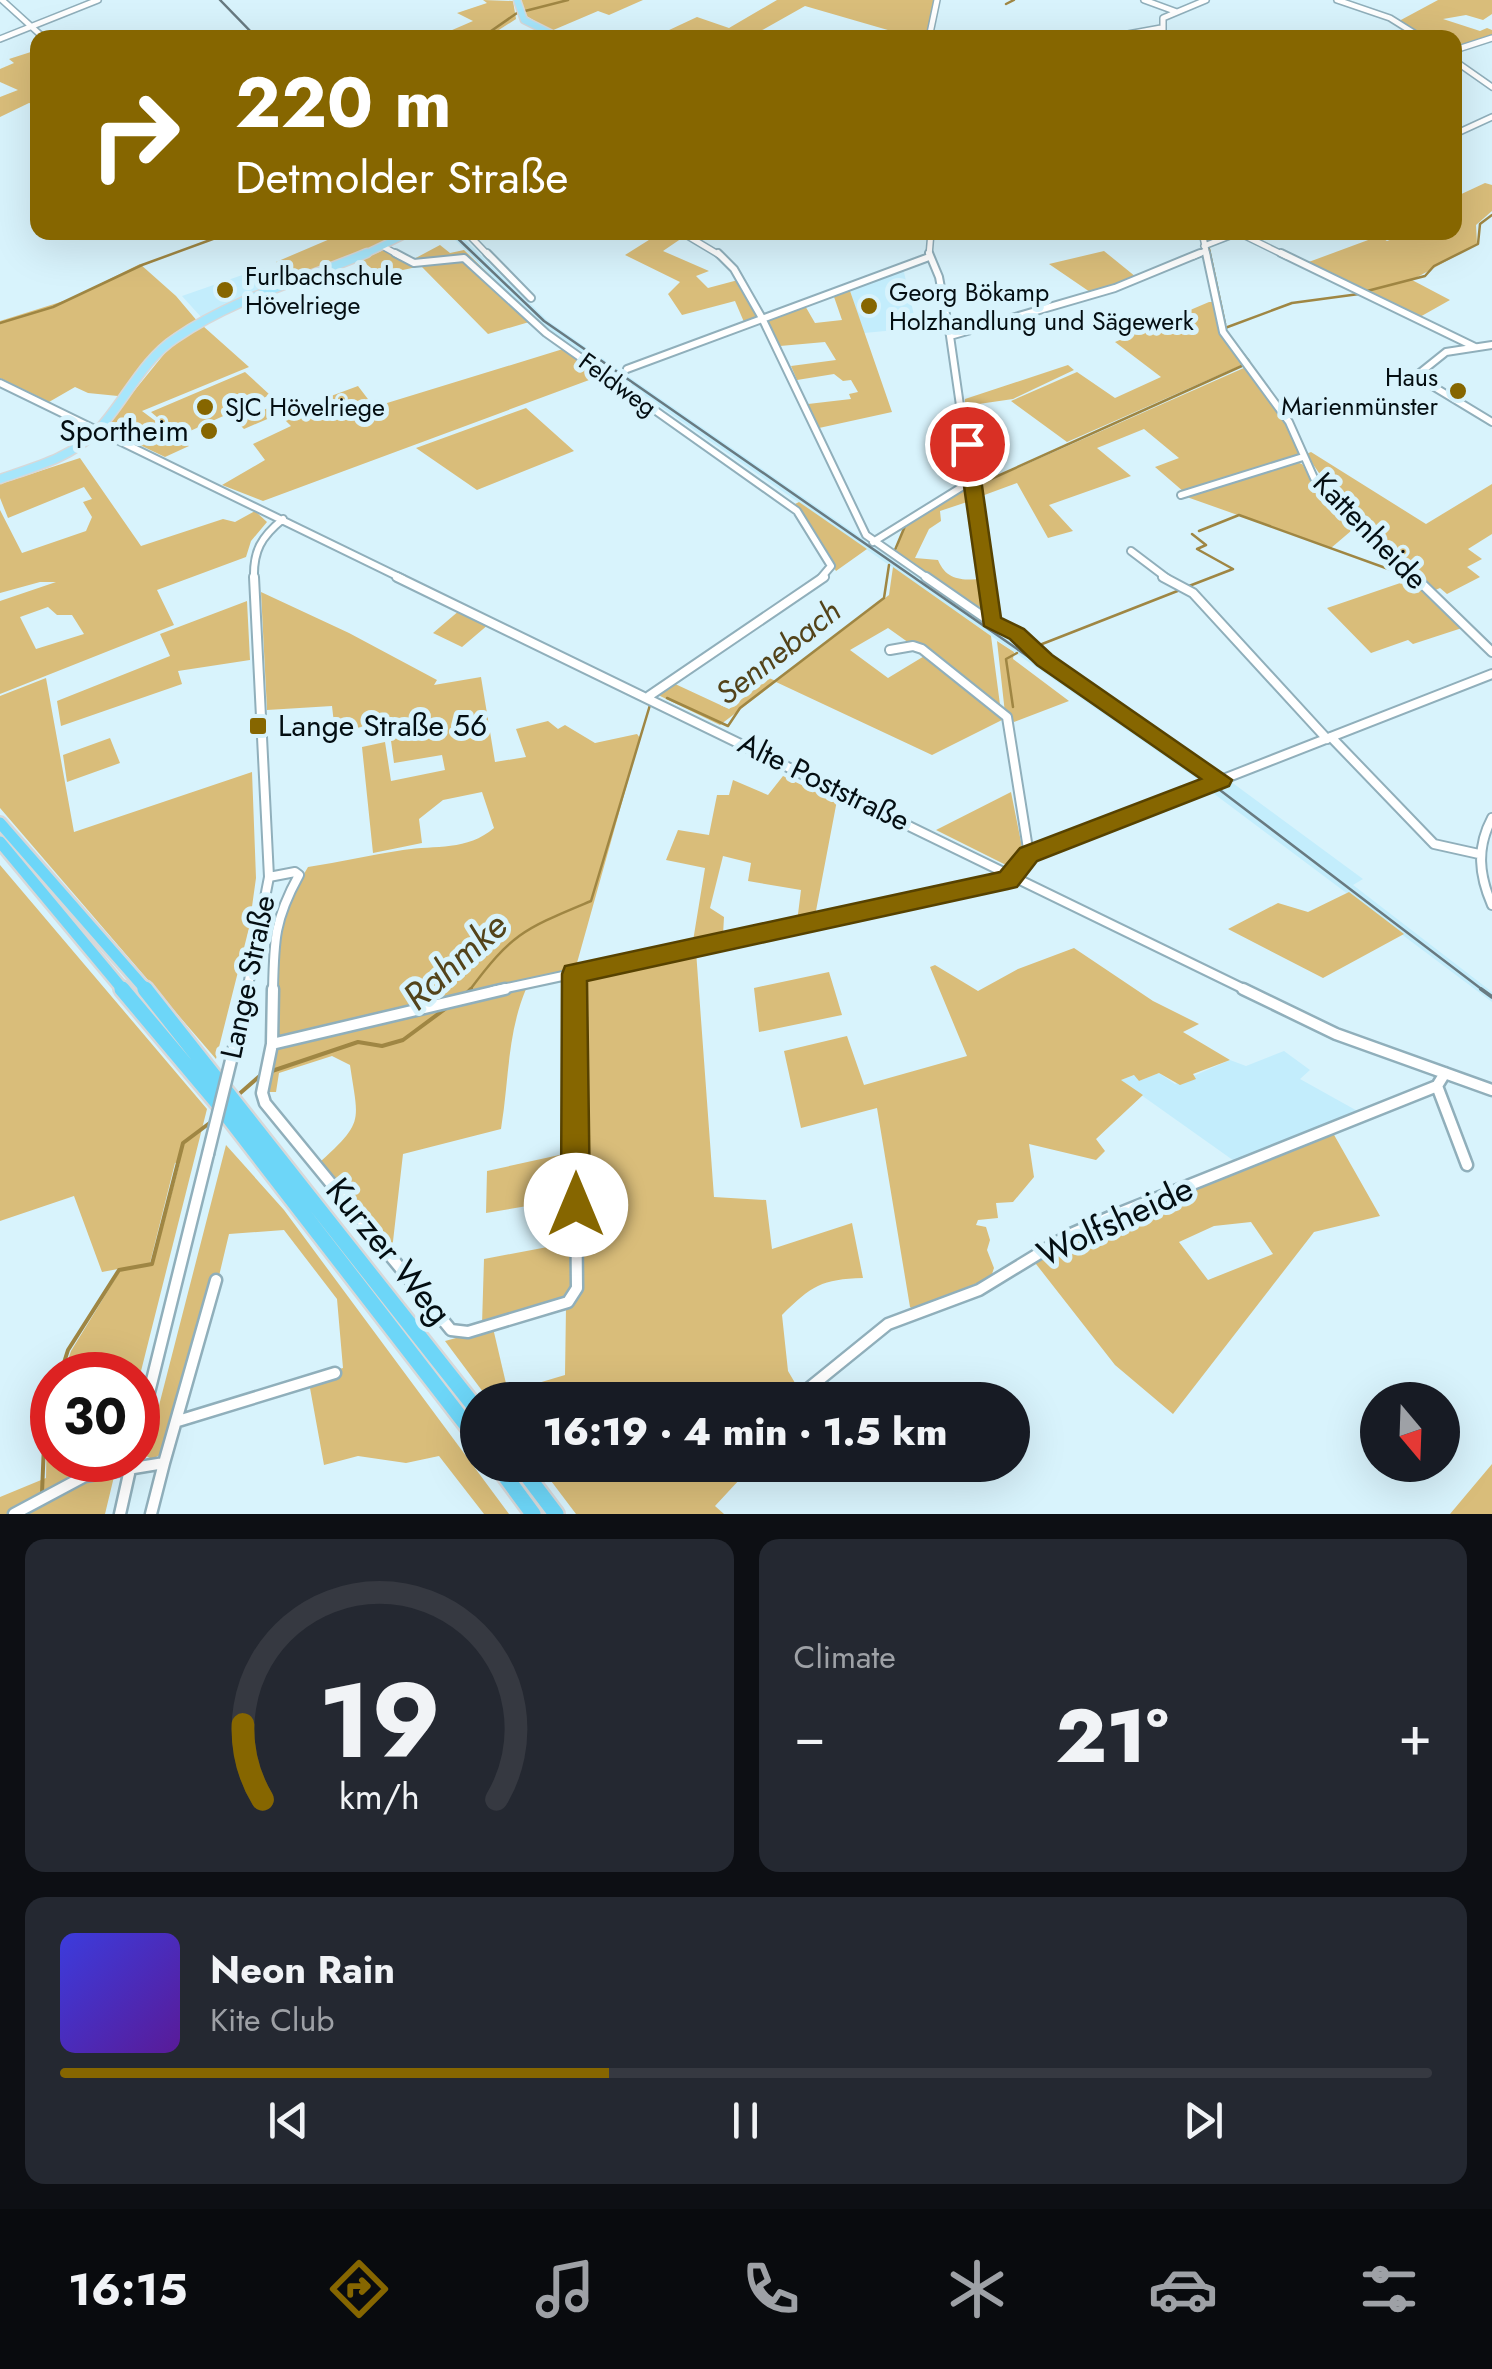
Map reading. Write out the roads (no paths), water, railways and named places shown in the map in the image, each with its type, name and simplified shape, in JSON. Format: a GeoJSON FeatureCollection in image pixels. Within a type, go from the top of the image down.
{"type":"FeatureCollection","features":[{"type":"Feature","properties":{"kind":"highway"},"geometry":{"type":"LineString","coordinates":[[0,823],[146,990],[460,1416]]}},
{"type":"Feature","properties":{"kind":"highway"},"geometry":{"type":"LineString","coordinates":[[0,842],[227,1103],[460,1388]]}},
{"type":"Feature","properties":{"kind":"highway"},"geometry":{"type":"LineString","coordinates":[[509,1482],[533,1514]]}},
{"type":"Feature","properties":{"kind":"highway"},"geometry":{"type":"LineString","coordinates":[[532,1482],[556,1514]]}},
{"type":"Feature","properties":{"kind":"main road"},"geometry":{"type":"LineString","coordinates":[[517,0],[519,13],[547,30]]}},
{"type":"Feature","properties":{"kind":"main road"},"geometry":{"type":"LineString","coordinates":[[0,480],[64,454],[97,430],[151,361],[176,338],[259,292],[397,240]]}},
{"type":"Feature","properties":{"kind":"street"},"geometry":{"type":"LineString","coordinates":[[2,0],[35,30]]}},
{"type":"Feature","properties":{"kind":"street"},"geometry":{"type":"LineString","coordinates":[[0,39],[98,0]]}},
{"type":"Feature","properties":{"kind":"street"},"geometry":{"type":"LineString","coordinates":[[931,30],[937,0]]}},
{"type":"Feature","properties":{"kind":"street"},"geometry":{"type":"LineString","coordinates":[[1144,0],[1178,12]]}},
{"type":"Feature","properties":{"kind":"street"},"geometry":{"type":"LineString","coordinates":[[1151,30],[1162,28],[1163,18],[1206,0]]}},
{"type":"Feature","properties":{"kind":"street"},"geometry":{"type":"LineString","coordinates":[[1338,0],[1390,18],[1409,30]]}},
{"type":"Feature","properties":{"kind":"street"},"geometry":{"type":"LineString","coordinates":[[1462,48],[1492,38]]}},
{"type":"Feature","properties":{"kind":"street"},"geometry":{"type":"LineString","coordinates":[[1462,66],[1492,87]]}},
{"type":"Feature","properties":{"kind":"street"},"geometry":{"type":"LineString","coordinates":[[1462,131],[1492,117]]}},
{"type":"Feature","properties":{"kind":"street"},"geometry":{"type":"LineString","coordinates":[[474,240],[531,298]]}},
{"type":"Feature","properties":{"kind":"street"},"geometry":{"type":"LineString","coordinates":[[694,240],[727,260],[762,318],[862,529],[873,542],[991,622],[1017,634],[1044,660],[1220,780]]}},
{"type":"Feature","properties":{"kind":"street"},"geometry":{"type":"LineString","coordinates":[[930,240],[929,257],[939,278],[950,336],[991,622]]}},
{"type":"Feature","properties":{"kind":"street","name":"Kattenheide"},"geometry":{"type":"LineString","coordinates":[[1204,240],[1223,332],[1290,422],[1303,457],[1328,494],[1492,652]]}},
{"type":"Feature","properties":{"kind":"street"},"geometry":{"type":"LineString","coordinates":[[950,336],[1115,288],[1223,240]]}},
{"type":"Feature","properties":{"kind":"street"},"geometry":{"type":"LineString","coordinates":[[1253,240],[1476,348]]}},
{"type":"Feature","properties":{"kind":"street","name":"Feldweg"},"geometry":{"type":"LineString","coordinates":[[384,247],[414,263],[464,258],[546,334],[797,511],[832,566],[829,573],[649,696]]}},
{"type":"Feature","properties":{"kind":"street"},"geometry":{"type":"LineString","coordinates":[[626,369],[929,257]]}},
{"type":"Feature","properties":{"kind":"street"},"geometry":{"type":"LineString","coordinates":[[1492,345],[1441,354],[1416,376],[1492,422]]}},
{"type":"Feature","properties":{"kind":"street","name":"Alte Poststraße"},"geometry":{"type":"LineString","coordinates":[[0,382],[1015,874],[1336,1034],[1492,1090]]}},
{"type":"Feature","properties":{"kind":"street"},"geometry":{"type":"LineString","coordinates":[[1181,495],[1303,457]]}},
{"type":"Feature","properties":{"kind":"street"},"geometry":{"type":"LineString","coordinates":[[873,542],[972,480]]}},
{"type":"Feature","properties":{"kind":"street","name":"Lange Straße"},"geometry":{"type":"LineString","coordinates":[[159,1352],[262,928],[269,877],[253,559],[263,535],[283,520]]}},
{"type":"Feature","properties":{"kind":"street"},"geometry":{"type":"LineString","coordinates":[[1132,551],[1153,571],[1193,593],[1434,844],[1479,854]]}},
{"type":"Feature","properties":{"kind":"street"},"geometry":{"type":"LineString","coordinates":[[890,650],[913,646],[922,649],[1007,717],[1029,855]]}},
{"type":"Feature","properties":{"kind":"street"},"geometry":{"type":"LineString","coordinates":[[272,1044],[433,1004],[1008,880],[1029,855],[1492,674]]}},
{"type":"Feature","properties":{"kind":"street"},"geometry":{"type":"LineString","coordinates":[[1492,818],[1483,831],[1479,854],[1482,879],[1492,905]]}},
{"type":"Feature","properties":{"kind":"street","name":"Kurzer Weg"},"geometry":{"type":"LineString","coordinates":[[269,877],[295,872],[298,875],[280,910],[274,940],[272,1044],[264,1075],[265,1104],[456,1333],[568,1302],[578,1288],[574,974]]}},
{"type":"Feature","properties":{"kind":"street"},"geometry":{"type":"LineString","coordinates":[[1445,1072],[1437,1086],[1467,1165]]}},
{"type":"Feature","properties":{"kind":"street","name":"Wolfsheide"},"geometry":{"type":"LineString","coordinates":[[816,1382],[888,1324],[980,1290],[1071,1234],[1437,1086]]}},
{"type":"Feature","properties":{"kind":"street"},"geometry":{"type":"LineString","coordinates":[[151,1514],[216,1280]]}},
{"type":"Feature","properties":{"kind":"street"},"geometry":{"type":"LineString","coordinates":[[178,1420],[335,1373]]}},
{"type":"Feature","properties":{"kind":"street"},"geometry":{"type":"LineString","coordinates":[[14,1514],[69,1482]]}},
{"type":"Feature","properties":{"kind":"street"},"geometry":{"type":"LineString","coordinates":[[120,1514],[127,1482]]}},
{"type":"Feature","properties":{"kind":"waterway"},"geometry":{"type":"LineString","coordinates":[[525,11],[568,0]]}},
{"type":"Feature","properties":{"kind":"waterway"},"geometry":{"type":"LineString","coordinates":[[1006,4],[1014,0]]}},
{"type":"Feature","properties":{"kind":"waterway"},"geometry":{"type":"LineString","coordinates":[[493,30],[517,13]]}},
{"type":"Feature","properties":{"kind":"waterway","name":"Sennebach"},"geometry":{"type":"LineString","coordinates":[[1367,291],[1425,276],[1434,266],[1478,244],[1480,224],[1492,215]]}},
{"type":"Feature","properties":{"kind":"waterway"},"geometry":{"type":"LineString","coordinates":[[0,323],[53,307],[142,265],[210,240]]}},
{"type":"Feature","properties":{"kind":"waterway"},"geometry":{"type":"LineString","coordinates":[[1209,249],[1225,324]]}},
{"type":"Feature","properties":{"kind":"waterway","name":"Sennebach"},"geometry":{"type":"LineString","coordinates":[[1225,328],[1292,303],[1359,294]]}},
{"type":"Feature","properties":{"kind":"waterway","name":"Sennebach"},"geometry":{"type":"LineString","coordinates":[[1240,350],[1249,361]]}},
{"type":"Feature","properties":{"kind":"waterway","name":"Sennebach"},"geometry":{"type":"LineString","coordinates":[[982,483],[1244,365]]}},
{"type":"Feature","properties":{"kind":"waterway"},"geometry":{"type":"LineString","coordinates":[[1199,531],[1239,515],[1405,575]]}},
{"type":"Feature","properties":{"kind":"waterway","name":"Sennebach"},"geometry":{"type":"LineString","coordinates":[[895,550],[905,526]]}},
{"type":"Feature","properties":{"kind":"waterway"},"geometry":{"type":"LineString","coordinates":[[1189,586],[1233,569],[1197,549],[1206,545],[1192,534]]}},
{"type":"Feature","properties":{"kind":"waterway","name":"Sennebach"},"geometry":{"type":"LineString","coordinates":[[667,698],[728,726],[740,708],[884,598],[889,565]]}},
{"type":"Feature","properties":{"kind":"waterway"},"geometry":{"type":"LineString","coordinates":[[1037,646],[1180,590]]}},
{"type":"Feature","properties":{"kind":"waterway"},"geometry":{"type":"LineString","coordinates":[[1013,707],[1006,659],[1017,653]]}},
{"type":"Feature","properties":{"kind":"waterway","name":"Sennebach"},"geometry":{"type":"LineString","coordinates":[[469,991],[521,934],[591,901],[650,705]]}},
{"type":"Feature","properties":{"kind":"waterway","name":"Rahmke"},"geometry":{"type":"LineString","coordinates":[[269,1072],[358,1042],[382,1046],[403,1040],[449,1006]]}},
{"type":"Feature","properties":{"kind":"waterway","name":"Rahmke"},"geometry":{"type":"LineString","coordinates":[[238,1095],[262,1074]]}},
{"type":"Feature","properties":{"kind":"waterway","name":"Rahmke"},"geometry":{"type":"LineString","coordinates":[[67,1352],[119,1270],[152,1264],[183,1143],[211,1122]]}},
{"type":"Feature","properties":{"kind":"waterway","name":"Rahmke"},"geometry":{"type":"LineString","coordinates":[[42,1482],[42,1493]]}},
{"type":"Feature","properties":{"kind":"railway"},"geometry":{"type":"LineString","coordinates":[[220,0],[249,30]]}},
{"type":"Feature","properties":{"kind":"railway"},"geometry":{"type":"LineString","coordinates":[[459,240],[544,321],[1212,784],[1484,991]]}},
{"type":"Feature","properties":{"kind":"railway"},"geometry":{"type":"LineString","coordinates":[[1481,989],[1492,997]]}},
{"type":"Feature","properties":{"kind":"place","name":"Furlbachschule Hövelriege"},"geometry":{"type":"Point","coordinates":[225,290]}},
{"type":"Feature","properties":{"kind":"place","name":"Georg Bökamp Holzhandlung und Sägewerk"},"geometry":{"type":"Point","coordinates":[869,306]}},
{"type":"Feature","properties":{"kind":"place","name":"Haus Marienmünster"},"geometry":{"type":"Point","coordinates":[1458,391]}},
{"type":"Feature","properties":{"kind":"place","name":"SJC Hövelriege"},"geometry":{"type":"Point","coordinates":[205,407]}},
{"type":"Feature","properties":{"kind":"place","name":"Sportheim"},"geometry":{"type":"Point","coordinates":[209,431]}},
{"type":"Feature","properties":{"kind":"place","name":"Lange Straße 56"},"geometry":{"type":"Point","coordinates":[258,726]}}]}
